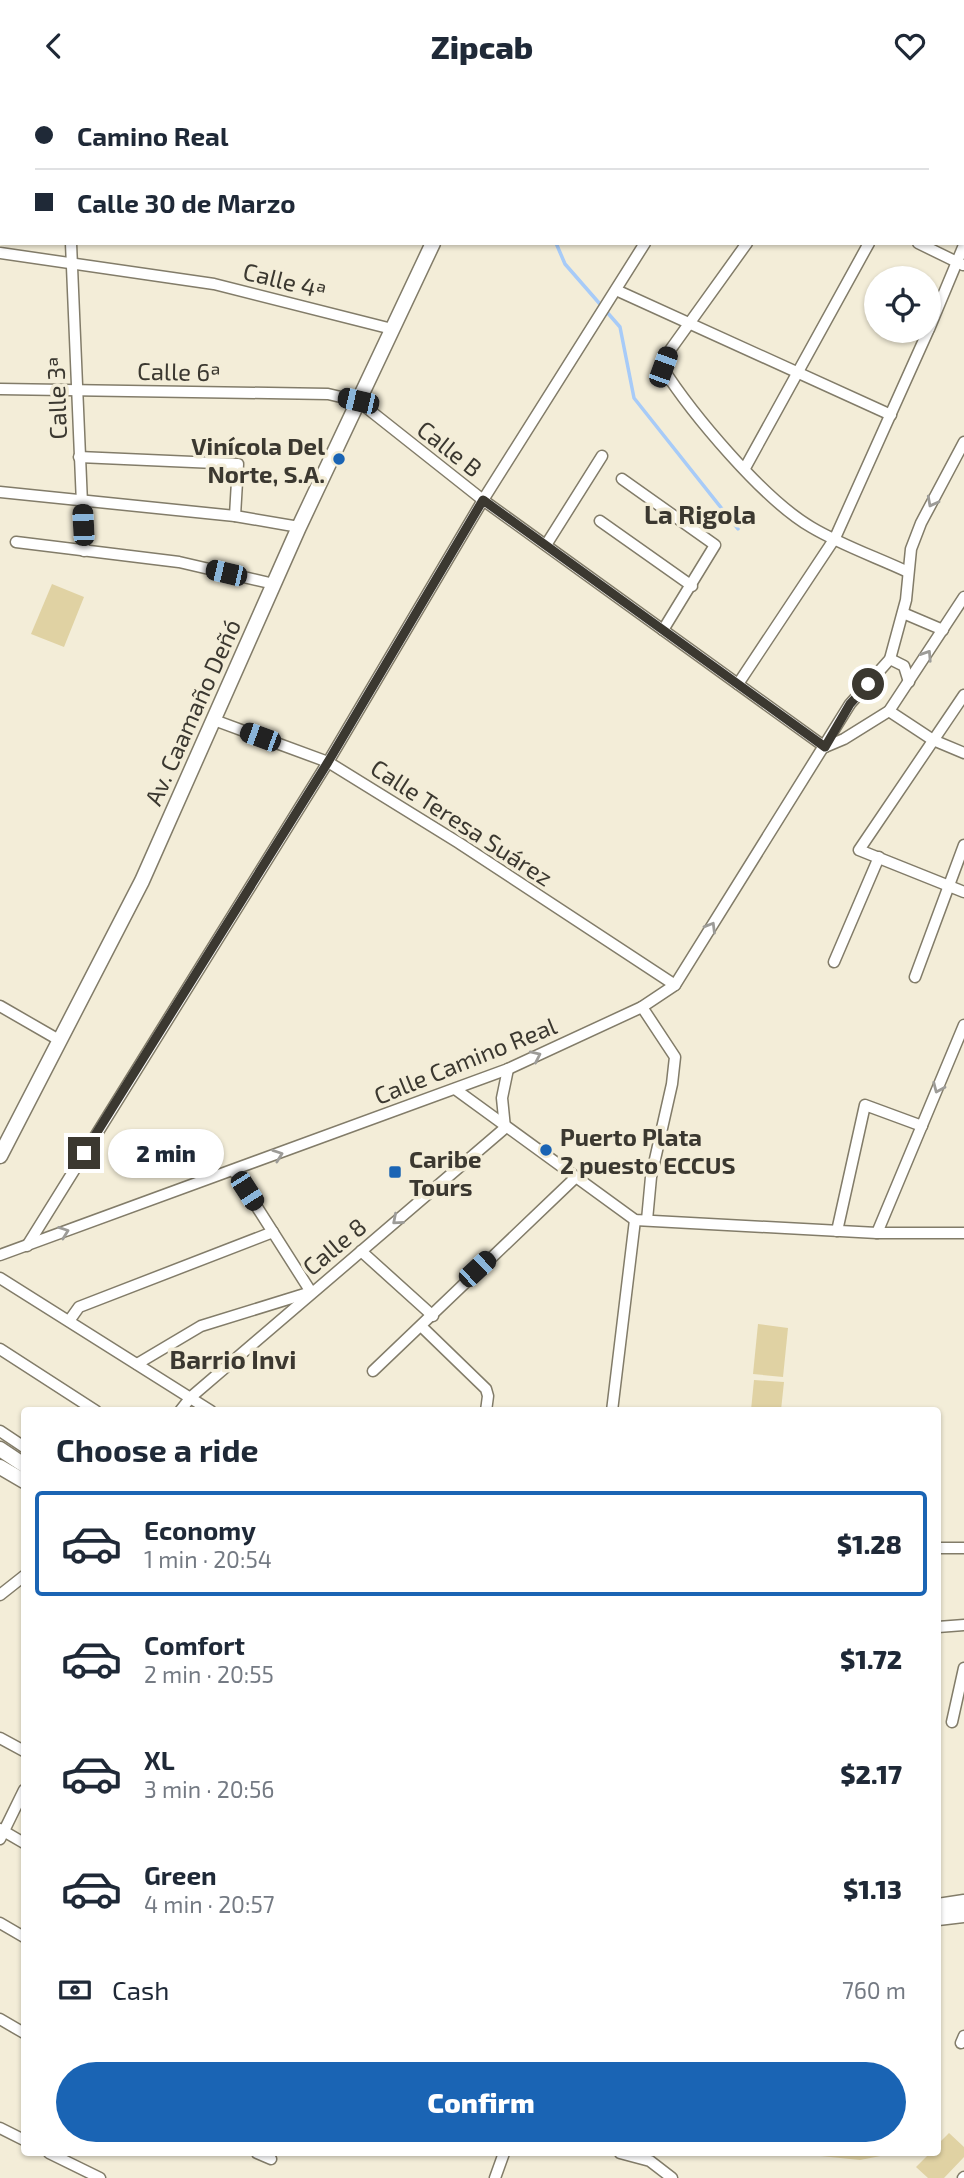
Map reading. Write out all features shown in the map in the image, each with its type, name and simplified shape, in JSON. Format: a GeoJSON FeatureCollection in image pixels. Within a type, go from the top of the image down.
{"type":"FeatureCollection","features":[{"type":"Feature","properties":{"kind":"main road","name":"Av. Caamaño Deñó"},"geometry":{"type":"LineString","coordinates":[[0,1156],[142,881],[299,527],[432,245]]}},
{"type":"Feature","properties":{"kind":"main road"},"geometry":{"type":"LineString","coordinates":[[0,1449],[21,1463]]}},
{"type":"Feature","properties":{"kind":"main road"},"geometry":{"type":"LineString","coordinates":[[0,1467],[21,1479]]}},
{"type":"Feature","properties":{"kind":"main road"},"geometry":{"type":"LineString","coordinates":[[941,1907],[963,1914]]}},
{"type":"Feature","properties":{"kind":"main road"},"geometry":{"type":"LineString","coordinates":[[941,1918],[963,1914]]}},
{"type":"Feature","properties":{"kind":"street","name":"Calle 3ª"},"geometry":{"type":"LineString","coordinates":[[71,245],[84,551]]}},
{"type":"Feature","properties":{"kind":"street"},"geometry":{"type":"LineString","coordinates":[[27,1246],[328,762],[483,500],[644,245]]}},
{"type":"Feature","properties":{"kind":"street"},"geometry":{"type":"LineString","coordinates":[[746,245],[668,353],[663,367],[685,402],[769,493],[810,527],[908,572]]}},
{"type":"Feature","properties":{"kind":"street"},"geometry":{"type":"LineString","coordinates":[[745,468],[868,245]]}},
{"type":"Feature","properties":{"kind":"street"},"geometry":{"type":"LineString","coordinates":[[922,245],[961,264]]}},
{"type":"Feature","properties":{"kind":"street"},"geometry":{"type":"LineString","coordinates":[[941,305],[961,264],[964,245]]}},
{"type":"Feature","properties":{"kind":"street","name":"Calle 4ª"},"geometry":{"type":"LineString","coordinates":[[0,253],[214,284],[392,329]]}},
{"type":"Feature","properties":{"kind":"street"},"geometry":{"type":"LineString","coordinates":[[614,293],[690,324],[891,415]]}},
{"type":"Feature","properties":{"kind":"street"},"geometry":{"type":"LineString","coordinates":[[738,684],[835,538],[923,343]]}},
{"type":"Feature","properties":{"kind":"street","name":"Calle 6ª"},"geometry":{"type":"LineString","coordinates":[[0,389],[328,394],[358,401]]}},
{"type":"Feature","properties":{"kind":"street","name":"Calle B"},"geometry":{"type":"LineString","coordinates":[[358,401],[483,500],[825,747]]}},
{"type":"Feature","properties":{"kind":"street"},"geometry":{"type":"LineString","coordinates":[[909,682],[904,666],[890,659],[903,613],[911,549],[921,523],[964,442]]}},
{"type":"Feature","properties":{"kind":"street"},"geometry":{"type":"LineString","coordinates":[[545,545],[602,456]]}},
{"type":"Feature","properties":{"kind":"street"},"geometry":{"type":"LineString","coordinates":[[79,457],[232,461],[238,464],[239,468],[235,516]]}},
{"type":"Feature","properties":{"kind":"street"},"geometry":{"type":"LineString","coordinates":[[622,479],[715,545],[663,630]]}},
{"type":"Feature","properties":{"kind":"street"},"geometry":{"type":"LineString","coordinates":[[0,492],[235,516],[299,527]]}},
{"type":"Feature","properties":{"kind":"street"},"geometry":{"type":"LineString","coordinates":[[600,521],[692,586]]}},
{"type":"Feature","properties":{"kind":"street"},"geometry":{"type":"LineString","coordinates":[[16,543],[179,562],[274,584]]}},
{"type":"Feature","properties":{"kind":"street"},"geometry":{"type":"LineString","coordinates":[[825,747],[856,732],[889,711],[964,597]]}},
{"type":"Feature","properties":{"kind":"street"},"geometry":{"type":"LineString","coordinates":[[903,613],[943,630]]}},
{"type":"Feature","properties":{"kind":"street","name":"Calle Camino Real"},"geometry":{"type":"LineString","coordinates":[[0,1255],[508,1069],[642,1007],[675,985],[850,704],[890,659]]}},
{"type":"Feature","properties":{"kind":"street"},"geometry":{"type":"LineString","coordinates":[[964,695],[859,850],[964,892]]}},
{"type":"Feature","properties":{"kind":"street"},"geometry":{"type":"LineString","coordinates":[[889,711],[933,740],[964,753]]}},
{"type":"Feature","properties":{"kind":"street","name":"Calle Teresa Suárez"},"geometry":{"type":"LineString","coordinates":[[214,720],[328,762],[460,843],[675,985]]}},
{"type":"Feature","properties":{"kind":"street"},"geometry":{"type":"LineString","coordinates":[[915,977],[947,884],[964,845]]}},
{"type":"Feature","properties":{"kind":"street"},"geometry":{"type":"LineString","coordinates":[[834,962],[879,857]]}},
{"type":"Feature","properties":{"kind":"street"},"geometry":{"type":"LineString","coordinates":[[0,1006],[59,1040]]}},
{"type":"Feature","properties":{"kind":"street"},"geometry":{"type":"LineString","coordinates":[[613,1407],[641,1220],[673,1084],[675,1057],[642,1007]]}},
{"type":"Feature","properties":{"kind":"street"},"geometry":{"type":"LineString","coordinates":[[877,1233],[964,1025]]}},
{"type":"Feature","properties":{"kind":"street"},"geometry":{"type":"LineString","coordinates":[[505,1128],[502,1098],[508,1069]]}},
{"type":"Feature","properties":{"kind":"street"},"geometry":{"type":"LineString","coordinates":[[456,1089],[575,1178],[641,1220],[877,1233],[964,1233]]}},
{"type":"Feature","properties":{"kind":"street"},"geometry":{"type":"LineString","coordinates":[[837,1231],[865,1105],[922,1126]]}},
{"type":"Feature","properties":{"kind":"street","name":"Calle 8"},"geometry":{"type":"LineString","coordinates":[[183,1407],[191,1397],[311,1291],[505,1128]]}},
{"type":"Feature","properties":{"kind":"street"},"geometry":{"type":"LineString","coordinates":[[137,1364],[201,1326],[311,1291],[234,1171]]}},
{"type":"Feature","properties":{"kind":"street"},"geometry":{"type":"LineString","coordinates":[[373,1371],[575,1178]]}},
{"type":"Feature","properties":{"kind":"street"},"geometry":{"type":"LineString","coordinates":[[69,1321],[79,1307],[273,1232]]}},
{"type":"Feature","properties":{"kind":"street"},"geometry":{"type":"LineString","coordinates":[[361,1251],[433,1316]]}},
{"type":"Feature","properties":{"kind":"street"},"geometry":{"type":"LineString","coordinates":[[2,1282],[205,1407]]}},
{"type":"Feature","properties":{"kind":"street"},"geometry":{"type":"LineString","coordinates":[[422,1327],[486,1389],[487,1407]]}},
{"type":"Feature","properties":{"kind":"street"},"geometry":{"type":"LineString","coordinates":[[0,1349],[90,1407]]}},
{"type":"Feature","properties":{"kind":"street"},"geometry":{"type":"LineString","coordinates":[[0,1431],[21,1445]]}},
{"type":"Feature","properties":{"kind":"street"},"geometry":{"type":"LineString","coordinates":[[941,1548],[964,1548]]}},
{"type":"Feature","properties":{"kind":"street"},"geometry":{"type":"LineString","coordinates":[[0,1595],[21,1578]]}},
{"type":"Feature","properties":{"kind":"street"},"geometry":{"type":"LineString","coordinates":[[941,1627],[964,1625]]}},
{"type":"Feature","properties":{"kind":"street"},"geometry":{"type":"LineString","coordinates":[[952,1722],[964,1668]]}},
{"type":"Feature","properties":{"kind":"street"},"geometry":{"type":"LineString","coordinates":[[0,1738],[21,1749]]}},
{"type":"Feature","properties":{"kind":"street"},"geometry":{"type":"LineString","coordinates":[[21,1796],[1,1833],[21,1842]]}},
{"type":"Feature","properties":{"kind":"street"},"geometry":{"type":"LineString","coordinates":[[0,1923],[21,1935]]}},
{"type":"Feature","properties":{"kind":"street"},"geometry":{"type":"LineString","coordinates":[[0,2019],[21,2031]]}},
{"type":"Feature","properties":{"kind":"street"},"geometry":{"type":"LineString","coordinates":[[0,2128],[21,2138]]}},
{"type":"Feature","properties":{"kind":"street"},"geometry":{"type":"LineString","coordinates":[[55,2156],[100,2178]]}},
{"type":"Feature","properties":{"kind":"street"},"geometry":{"type":"LineString","coordinates":[[264,2156],[271,2159]]}},
{"type":"Feature","properties":{"kind":"street"},"geometry":{"type":"LineString","coordinates":[[495,2178],[503,2156]]}},
{"type":"Feature","properties":{"kind":"street"},"geometry":{"type":"LineString","coordinates":[[631,2156],[650,2161],[672,2178]]}},
{"type":"Feature","properties":{"kind":"shaded area"},"geometry":{"type":"Polygon","coordinates":[[[52,584],[84,597],[64,647],[31,634],[52,584]]]}},
{"type":"Feature","properties":{"kind":"shaded area"},"geometry":{"type":"Polygon","coordinates":[[[758,1324],[788,1328],[783,1377],[753,1374],[758,1324]]]}},
{"type":"Feature","properties":{"kind":"shaded area"},"geometry":{"type":"Polygon","coordinates":[[[754,1380],[784,1382],[781,1407],[751,1407],[754,1380]]]}},
{"type":"Feature","properties":{"kind":"shaded area"},"geometry":{"type":"Polygon","coordinates":[[[949,2133],[964,2147],[964,2157],[944,2178],[928,2178],[916,2167],[927,2156],[941,2156],[941,2141],[949,2133]]]}},
{"type":"Feature","properties":{"kind":"shaded area"},"geometry":{"type":"Polygon","coordinates":[[[821,2156],[881,2156],[860,2160],[821,2156]]]}},
{"type":"Feature","properties":{"kind":"waterway"},"geometry":{"type":"LineString","coordinates":[[557,245],[565,264],[620,327],[634,398],[738,529]]}},
{"type":"Feature","properties":{"kind":"place","name":"Vinícola Del Norte, S.A."},"geometry":{"type":"Point","coordinates":[339,459]}},
{"type":"Feature","properties":{"kind":"place","name":"Puerto Plata 2 puesto ECCUS"},"geometry":{"type":"Point","coordinates":[546,1150]}},
{"type":"Feature","properties":{"kind":"place","name":"Caribe Tours"},"geometry":{"type":"Point","coordinates":[395,1172]}},
{"type":"Feature","properties":{"kind":"district","name":"La Rigola"},"geometry":{"type":"Point","coordinates":[700,513]}},
{"type":"Feature","properties":{"kind":"district","name":"Barrio Invi"},"geometry":{"type":"Point","coordinates":[233,1358]}},
{"type":"Feature","properties":{"kind":"route"},"geometry":{"type":"LineString","coordinates":[[84,1153],[328,762],[483,500],[825,747],[850,704],[868,684]]}}]}
